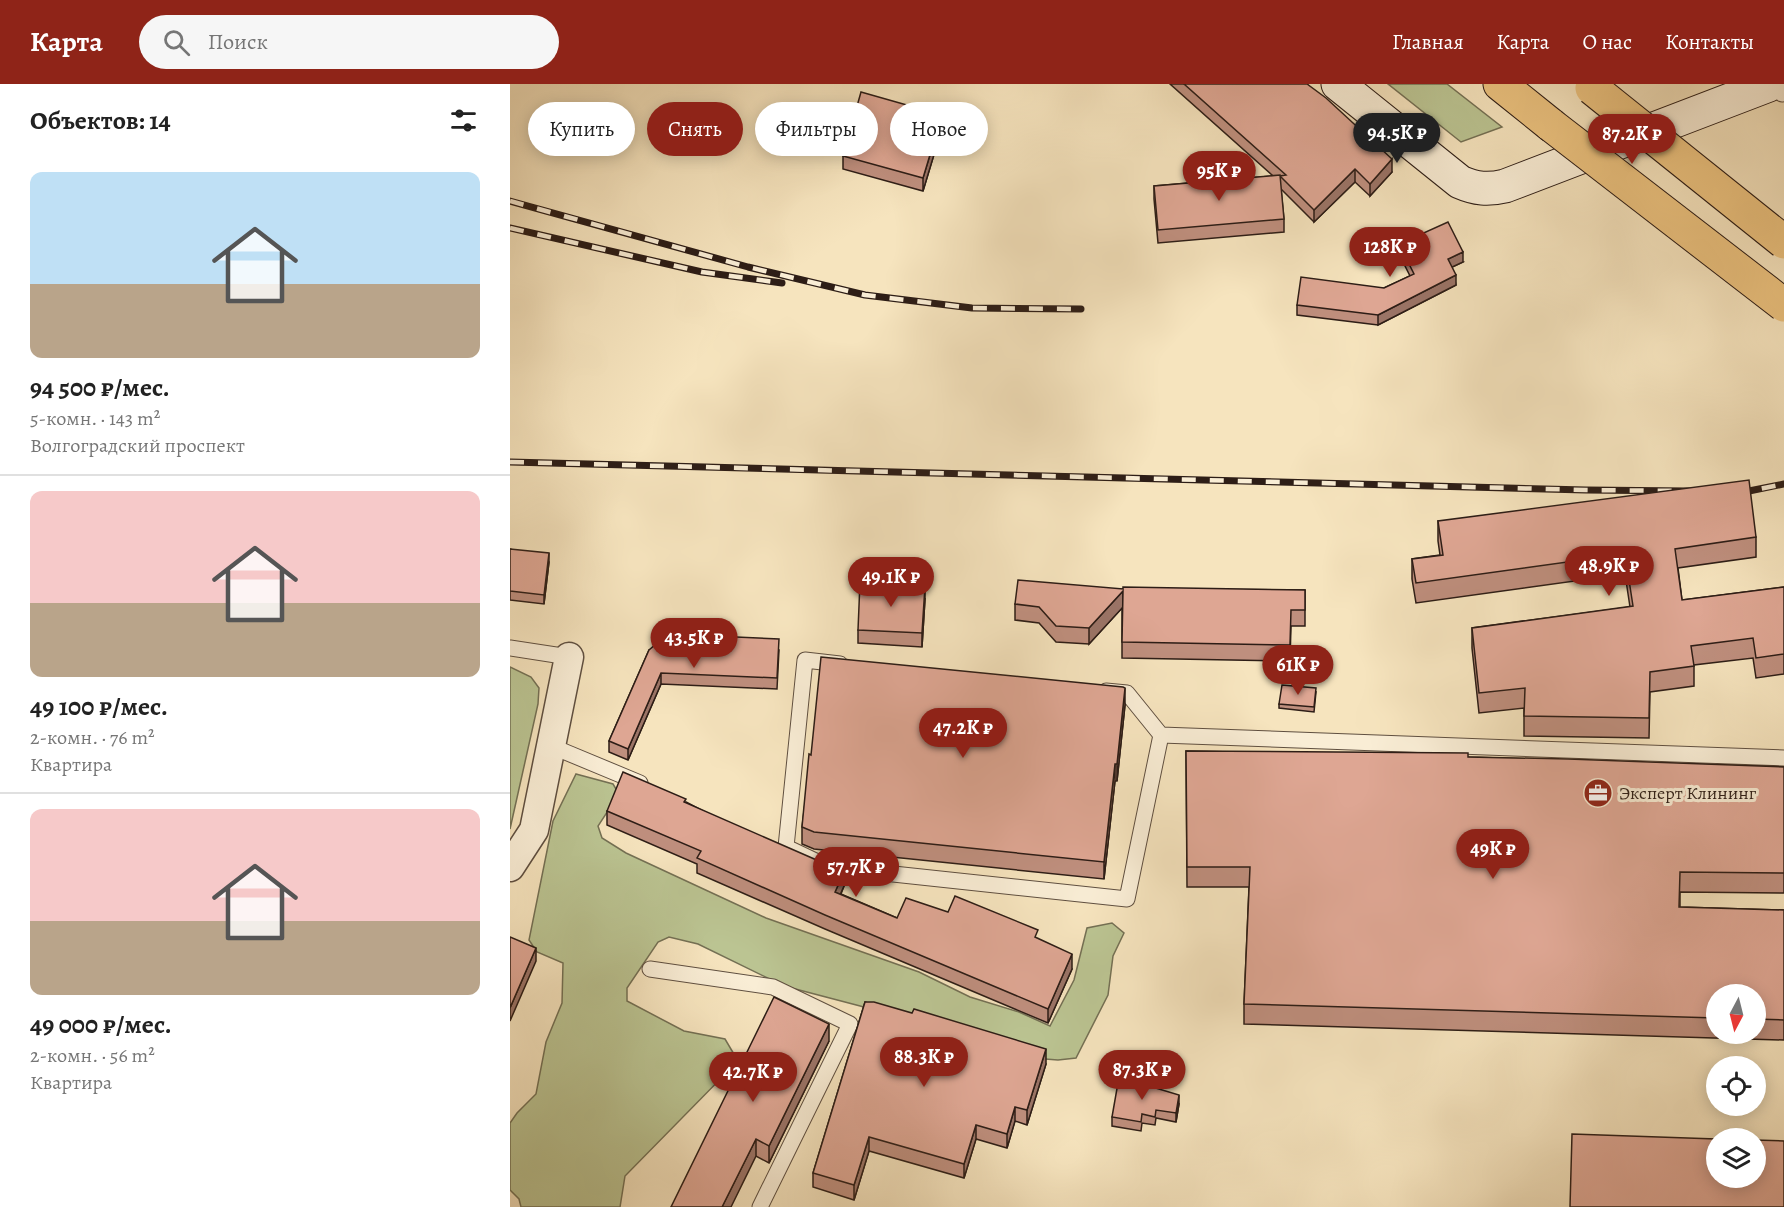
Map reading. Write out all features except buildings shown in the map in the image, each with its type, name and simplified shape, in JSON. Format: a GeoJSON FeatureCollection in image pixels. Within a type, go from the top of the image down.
{"type":"FeatureCollection","features":[{"type":"Feature","properties":{"kind":"main road"},"geometry":{"type":"LineString","coordinates":[[1338,84],[1460,182],[1482,189],[1505,186],[1777,90]]}},
{"type":"Feature","properties":{"kind":"main road"},"geometry":{"type":"LineString","coordinates":[[1500,84],[1784,305]]}},
{"type":"Feature","properties":{"kind":"main road"},"geometry":{"type":"LineString","coordinates":[[1589,86],[1784,242]]}},
{"type":"Feature","properties":{"kind":"street"},"geometry":{"type":"LineString","coordinates":[[510,867],[534,830],[569,657]]}},
{"type":"Feature","properties":{"kind":"lane"},"geometry":{"type":"LineString","coordinates":[[510,648],[569,657]]}},
{"type":"Feature","properties":{"kind":"lane"},"geometry":{"type":"LineString","coordinates":[[852,665],[805,660],[781,845],[828,867],[1127,899],[1161,735]]}},
{"type":"Feature","properties":{"kind":"lane"},"geometry":{"type":"LineString","coordinates":[[1091,689],[1127,693],[1161,735],[1784,758]]}},
{"type":"Feature","properties":{"kind":"lane"},"geometry":{"type":"LineString","coordinates":[[551,746],[656,790]]}},
{"type":"Feature","properties":{"kind":"lane"},"geometry":{"type":"LineString","coordinates":[[650,969],[773,987],[850,1024],[760,1207]]}},
{"type":"Feature","properties":{"kind":"green space"},"geometry":{"type":"Polygon","coordinates":[[[1388,84],[1447,84],[1502,127],[1461,142],[1388,84]]]}},
{"type":"Feature","properties":{"kind":"green space"},"geometry":{"type":"Polygon","coordinates":[[[510,667],[531,677],[539,688],[538,704],[510,829],[510,667]]]}},
{"type":"Feature","properties":{"kind":"green space"},"geometry":{"type":"Polygon","coordinates":[[[576,774],[613,784],[619,794],[598,826],[602,838],[626,853],[766,918],[919,972],[970,997],[1019,1012],[1050,1026],[1074,980],[1087,928],[1112,923],[1124,933],[1113,956],[1108,995],[1076,1058],[1058,1060],[1032,1058],[883,1012],[784,986],[698,944],[669,937],[658,942],[627,988],[627,1001],[684,1031],[725,1039],[738,1061],[625,1176],[620,1207],[521,1207],[519,1199],[510,1190],[510,1123],[536,1094],[546,1042],[562,1003],[563,963],[537,952],[529,940],[553,821],[576,774]]]}},
{"type":"Feature","properties":{"kind":"railway"},"geometry":{"type":"LineString","coordinates":[[510,201],[748,267],[865,295],[972,308],[1081,309]]}},
{"type":"Feature","properties":{"kind":"railway"},"geometry":{"type":"LineString","coordinates":[[510,228],[702,272],[782,283]]}},
{"type":"Feature","properties":{"kind":"railway"},"geometry":{"type":"LineString","coordinates":[[510,462],[1689,491]]}},
{"type":"Feature","properties":{"kind":"railway"},"geometry":{"type":"LineString","coordinates":[[1734,491],[1749,491],[1784,484]]}},
{"type":"Feature","properties":{"kind":"place","name":"Эксперт Клининг"},"geometry":{"type":"Point","coordinates":[1598,793]}}]}
